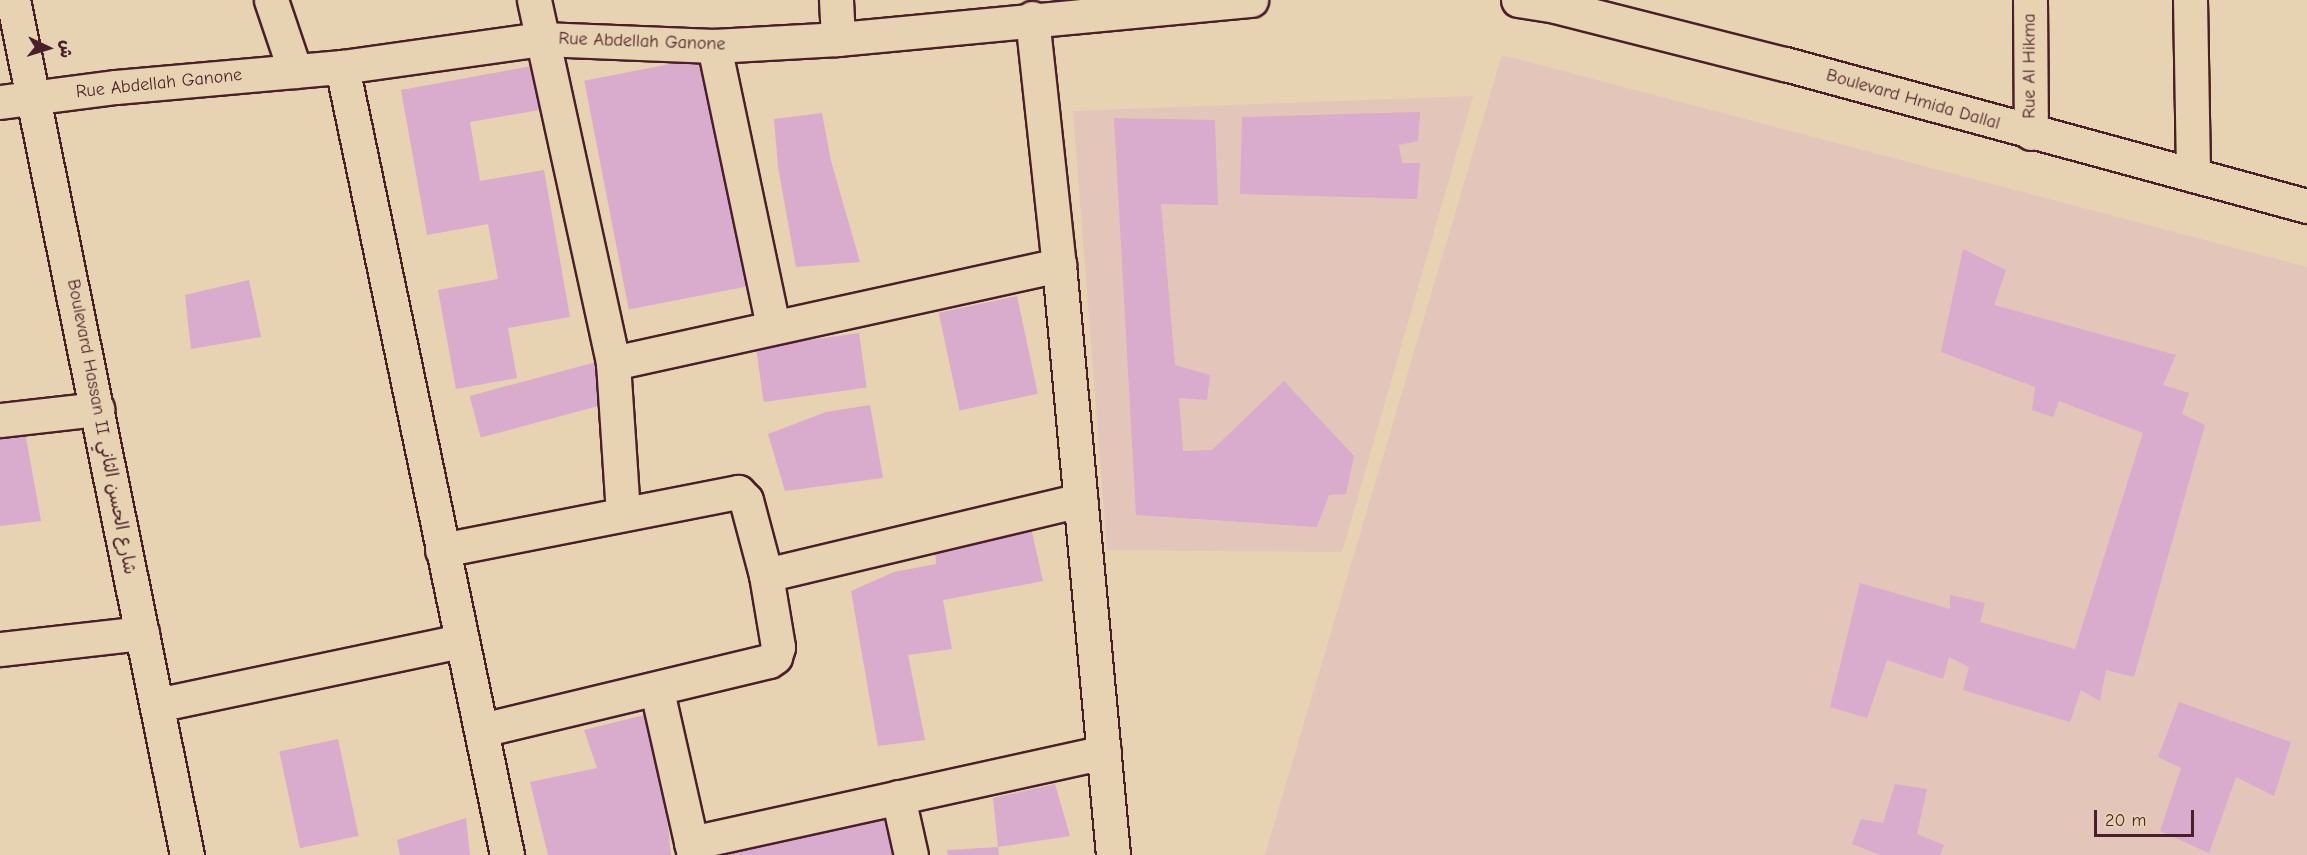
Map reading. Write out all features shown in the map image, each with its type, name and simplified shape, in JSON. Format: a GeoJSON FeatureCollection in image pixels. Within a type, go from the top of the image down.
{"type":"FeatureCollection","features":[{"type":"Feature","properties":{"kind":"street","name":"Boulevard Hassan II شارع الحسن الثاني"},"geometry":{"type":"LineString","coordinates":[[13,0],[35,99],[187,855]]}},
{"type":"Feature","properties":{"kind":"street"},"geometry":{"type":"LineString","coordinates":[[271,0],[295,71]]}},
{"type":"Feature","properties":{"kind":"street"},"geometry":{"type":"LineString","coordinates":[[534,0],[614,363],[623,512]]}},
{"type":"Feature","properties":{"kind":"street"},"geometry":{"type":"LineString","coordinates":[[836,0],[838,39]]}},
{"type":"Feature","properties":{"kind":"street","name":"Rue Abdellah Ganone"},"geometry":{"type":"LineString","coordinates":[[0,102],[342,67],[542,39],[714,46],[838,39],[1032,18],[1236,0]]}},
{"type":"Feature","properties":{"kind":"street","name":"Boulevard Hmida Dallal"},"geometry":{"type":"LineString","coordinates":[[1518,0],[1555,3],[2307,206]]}},
{"type":"Feature","properties":{"kind":"street","name":"Rue Al Hikma"},"geometry":{"type":"LineString","coordinates":[[2030,0],[2031,133]]}},
{"type":"Feature","properties":{"kind":"street"},"geometry":{"type":"LineString","coordinates":[[2190,0],[2193,176]]}},
{"type":"Feature","properties":{"kind":"street"},"geometry":{"type":"LineString","coordinates":[[1032,18],[1059,265],[1113,855]]}},
{"type":"Feature","properties":{"kind":"street"},"geometry":{"type":"LineString","coordinates":[[714,46],[772,325]]}},
{"type":"Feature","properties":{"kind":"street"},"geometry":{"type":"LineString","coordinates":[[342,67],[460,641],[482,730],[507,855]]}},
{"type":"Feature","properties":{"kind":"street"},"geometry":{"type":"LineString","coordinates":[[614,363],[772,325],[1059,265]]}},
{"type":"Feature","properties":{"kind":"street"},"geometry":{"type":"LineString","coordinates":[[0,420],[97,409]]}},
{"type":"Feature","properties":{"kind":"street"},"geometry":{"type":"LineString","coordinates":[[442,549],[623,512],[738,492],[746,500],[766,575],[778,647],[775,657],[657,691],[482,730]]}},
{"type":"Feature","properties":{"kind":"street"},"geometry":{"type":"LineString","coordinates":[[766,575],[1080,500]]}},
{"type":"Feature","properties":{"kind":"street"},"geometry":{"type":"LineString","coordinates":[[0,649],[142,633]]}},
{"type":"Feature","properties":{"kind":"street"},"geometry":{"type":"LineString","coordinates":[[157,705],[460,641]]}},
{"type":"Feature","properties":{"kind":"street"},"geometry":{"type":"LineString","coordinates":[[657,691],[693,849],[898,797],[1104,752]]}},
{"type":"Feature","properties":{"kind":"street"},"geometry":{"type":"LineString","coordinates":[[898,797],[911,855]]}},
{"type":"Feature","properties":{"kind":"shaded area"},"geometry":{"type":"Polygon","coordinates":[[[1502,55],[2307,267],[2307,855],[1265,855],[1502,55]]]}},
{"type":"Feature","properties":{"kind":"shaded area"},"geometry":{"type":"Polygon","coordinates":[[[1473,96],[1342,552],[1107,550],[1073,111],[1473,96]]]}},
{"type":"Feature","properties":{"kind":"building"},"geometry":{"type":"Polygon","coordinates":[[[706,57],[750,286],[629,309],[584,81],[706,57]]]}},
{"type":"Feature","properties":{"kind":"building"},"geometry":{"type":"Polygon","coordinates":[[[537,65],[545,109],[470,122],[480,181],[544,170],[570,317],[508,328],[517,378],[456,389],[438,290],[498,279],[488,224],[427,235],[401,90],[537,65]]]}},
{"type":"Feature","properties":{"kind":"building"},"geometry":{"type":"Polygon","coordinates":[[[1420,112],[1418,141],[1399,145],[1402,163],[1420,163],[1417,199],[1240,194],[1242,117],[1420,112]]]}},
{"type":"Feature","properties":{"kind":"building"},"geometry":{"type":"Polygon","coordinates":[[[822,113],[831,161],[860,262],[796,267],[778,167],[774,119],[822,113]]]}},
{"type":"Feature","properties":{"kind":"building"},"geometry":{"type":"Polygon","coordinates":[[[1114,118],[1215,120],[1218,205],[1161,204],[1175,365],[1210,375],[1207,400],[1179,398],[1183,451],[1212,450],[1284,381],[1354,456],[1346,494],[1329,495],[1317,527],[1136,515],[1114,118]]]}},
{"type":"Feature","properties":{"kind":"building"},"geometry":{"type":"Polygon","coordinates":[[[1963,249],[2006,270],[1994,305],[2176,355],[2163,385],[2189,393],[2182,414],[2205,425],[2134,677],[2106,670],[2100,701],[2081,690],[2070,722],[1963,690],[1969,667],[1949,657],[1943,679],[1887,660],[1867,718],[1830,707],[1860,583],[1950,609],[1950,595],[1985,603],[1980,622],[2075,649],[2143,433],[2059,401],[2053,417],[2032,410],[2035,387],[1941,352],[1963,249]]]}},
{"type":"Feature","properties":{"kind":"building"},"geometry":{"type":"Polygon","coordinates":[[[249,280],[261,337],[191,349],[185,295],[249,280]]]}},
{"type":"Feature","properties":{"kind":"building"},"geometry":{"type":"Polygon","coordinates":[[[1017,296],[1038,394],[960,410],[939,313],[1017,296]]]}},
{"type":"Feature","properties":{"kind":"building"},"geometry":{"type":"Polygon","coordinates":[[[859,333],[867,387],[764,402],[756,347],[859,333]]]}},
{"type":"Feature","properties":{"kind":"building"},"geometry":{"type":"Polygon","coordinates":[[[600,361],[611,403],[481,437],[470,396],[600,361]]]}},
{"type":"Feature","properties":{"kind":"building"},"geometry":{"type":"Polygon","coordinates":[[[870,405],[883,478],[785,491],[768,434],[826,412],[870,405]]]}},
{"type":"Feature","properties":{"kind":"building"},"geometry":{"type":"Polygon","coordinates":[[[25,432],[41,521],[0,526],[0,434],[25,432]]]}},
{"type":"Feature","properties":{"kind":"building"},"geometry":{"type":"Polygon","coordinates":[[[1031,528],[1043,581],[943,600],[952,649],[908,655],[925,740],[878,746],[851,591],[894,572],[936,564],[935,544],[1031,528]]]}},
{"type":"Feature","properties":{"kind":"building"},"geometry":{"type":"Polygon","coordinates":[[[2179,702],[2291,742],[2274,796],[2236,777],[2209,853],[2160,831],[2181,768],[2158,757],[2179,702]]]}},
{"type":"Feature","properties":{"kind":"building"},"geometry":{"type":"Polygon","coordinates":[[[648,714],[666,808],[671,855],[548,855],[530,782],[597,768],[584,730],[648,714]]]}},
{"type":"Feature","properties":{"kind":"building"},"geometry":{"type":"Polygon","coordinates":[[[338,739],[359,836],[300,848],[279,751],[338,739]]]}},
{"type":"Feature","properties":{"kind":"building"},"geometry":{"type":"Polygon","coordinates":[[[1055,784],[1070,836],[998,847],[993,798],[1055,784]]]}},
{"type":"Feature","properties":{"kind":"building"},"geometry":{"type":"Polygon","coordinates":[[[1895,784],[1927,789],[1917,834],[1944,845],[1940,855],[1881,855],[1852,844],[1861,819],[1883,823],[1895,784]]]}},
{"type":"Feature","properties":{"kind":"building"},"geometry":{"type":"Polygon","coordinates":[[[886,812],[896,855],[731,855],[730,850],[886,812]]]}},
{"type":"Feature","properties":{"kind":"building"},"geometry":{"type":"Polygon","coordinates":[[[466,818],[470,855],[400,855],[397,840],[466,818]]]}},
{"type":"Feature","properties":{"kind":"building"},"geometry":{"type":"Polygon","coordinates":[[[998,847],[999,855],[948,855],[947,850],[998,847]]]}}]}
